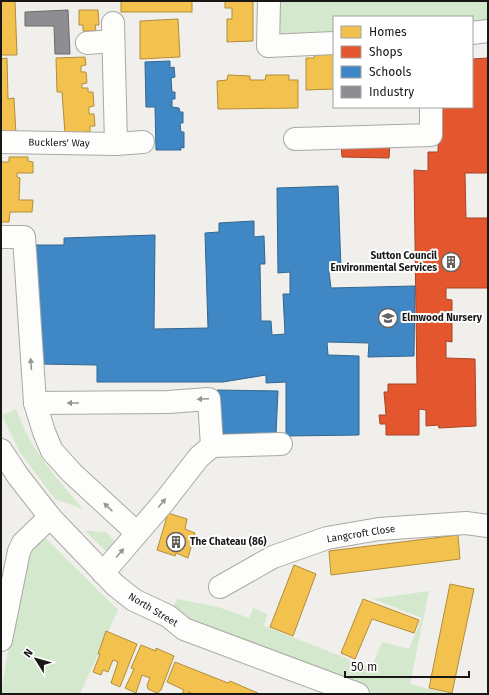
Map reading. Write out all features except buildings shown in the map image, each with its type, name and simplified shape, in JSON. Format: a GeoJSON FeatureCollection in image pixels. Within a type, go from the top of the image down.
{"type":"FeatureCollection","features":[{"type":"Feature","properties":{"kind":"street"},"geometry":{"type":"LineString","coordinates":[[269,1],[268,46],[333,43]]}},
{"type":"Feature","properties":{"kind":"street"},"geometry":{"type":"LineString","coordinates":[[473,33],[488,31]]}},
{"type":"Feature","properties":{"kind":"street"},"geometry":{"type":"LineString","coordinates":[[88,43],[113,32],[116,144]]}},
{"type":"Feature","properties":{"kind":"street"},"geometry":{"type":"LineString","coordinates":[[295,139],[430,135],[431,108]]}},
{"type":"Feature","properties":{"kind":"street","name":"Bucklers' Way"},"geometry":{"type":"LineString","coordinates":[[1,142],[116,144],[144,142]]}},
{"type":"Feature","properties":{"kind":"street"},"geometry":{"type":"LineString","coordinates":[[1,237],[24,237],[35,403],[52,451],[72,473],[137,533]]}},
{"type":"Feature","properties":{"kind":"street"},"geometry":{"type":"LineString","coordinates":[[35,403],[168,402],[210,399],[212,446]]}},
{"type":"Feature","properties":{"kind":"street"},"geometry":{"type":"LineString","coordinates":[[103,573],[199,457],[212,446],[281,444]]}},
{"type":"Feature","properties":{"kind":"street","name":"North Street"},"geometry":{"type":"LineString","coordinates":[[1,450],[18,476],[50,517],[103,573],[134,600],[168,616],[184,629],[358,694]]}},
{"type":"Feature","properties":{"kind":"street"},"geometry":{"type":"LineString","coordinates":[[1,640],[19,551],[23,543],[50,517]]}},
{"type":"Feature","properties":{"kind":"street","name":"Langcroft Close"},"geometry":{"type":"LineString","coordinates":[[220,587],[273,557],[327,538],[387,528],[466,523],[488,526]]}},
{"type":"Feature","properties":{"kind":"green space"},"geometry":{"type":"Polygon","coordinates":[[[272,1],[488,1],[488,28],[473,29],[473,16],[333,16],[333,40],[271,42],[272,1]]]}},
{"type":"Feature","properties":{"kind":"green space"},"geometry":{"type":"Polygon","coordinates":[[[16,409],[29,438],[37,451],[53,474],[83,509],[55,499],[19,451],[2,415],[16,409]]]}},
{"type":"Feature","properties":{"kind":"green space"},"geometry":{"type":"Polygon","coordinates":[[[85,531],[106,532],[122,549],[113,558],[85,531]]]}},
{"type":"Feature","properties":{"kind":"green space"},"geometry":{"type":"Polygon","coordinates":[[[42,535],[118,610],[80,694],[1,694],[24,552],[42,535]]]}},
{"type":"Feature","properties":{"kind":"green space"},"geometry":{"type":"Polygon","coordinates":[[[429,591],[410,684],[449,694],[358,694],[169,615],[177,599],[218,607],[249,618],[253,608],[267,614],[264,626],[371,668],[382,642],[409,649],[422,618],[373,599],[429,591]]]}},
{"type":"Feature","properties":{"kind":"place","name":"Sutton Council Environmental Services"},"geometry":{"type":"Point","coordinates":[451,262]}},
{"type":"Feature","properties":{"kind":"place","name":"Elmwood Nursery"},"geometry":{"type":"Point","coordinates":[388,318]}},
{"type":"Feature","properties":{"kind":"place","name":"The Chateau (86)"},"geometry":{"type":"Point","coordinates":[176,542]}}]}
